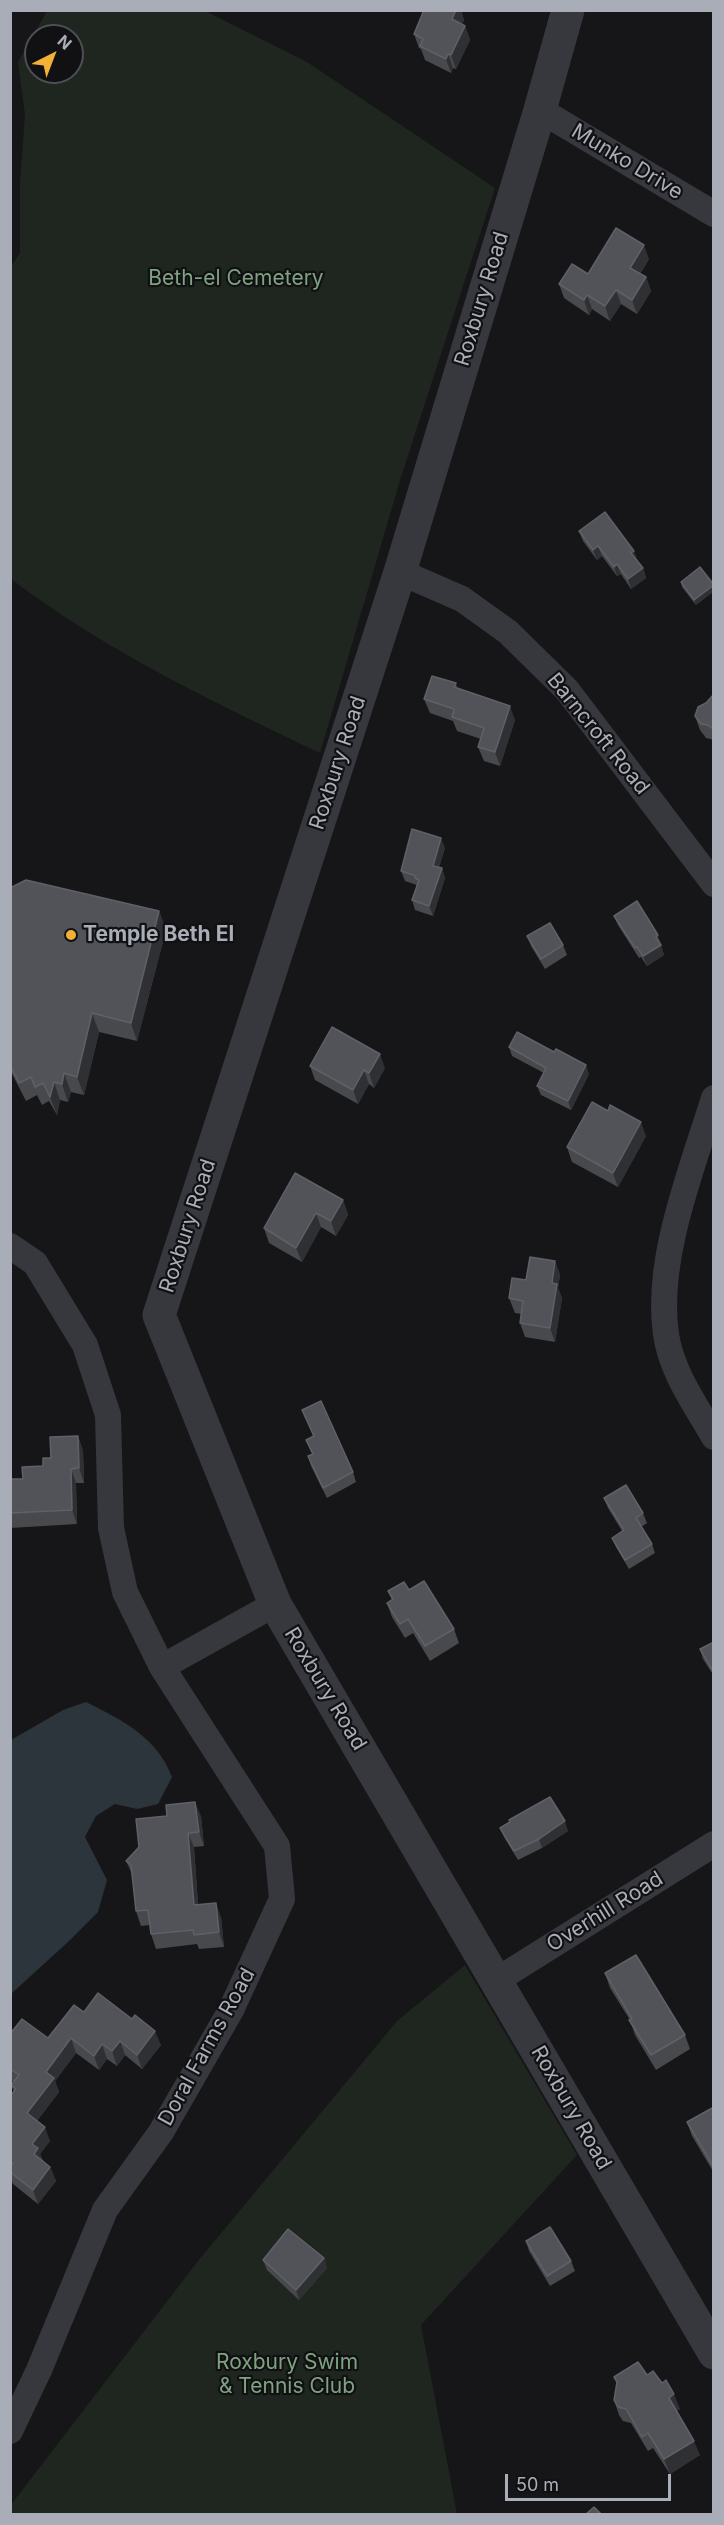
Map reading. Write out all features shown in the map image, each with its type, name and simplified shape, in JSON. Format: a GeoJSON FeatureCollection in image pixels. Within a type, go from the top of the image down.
{"type":"FeatureCollection","features":[{"type":"Feature","properties":{"kind":"street","name":"Roxbury Road"},"geometry":{"type":"LineString","coordinates":[[568,10],[540,110],[400,572],[159,1315],[275,1604],[714,2353]]}},
{"type":"Feature","properties":{"kind":"street","name":"Munko Drive"},"geometry":{"type":"LineString","coordinates":[[540,110],[714,214]]}},
{"type":"Feature","properties":{"kind":"street","name":"Barncroft Road"},"geometry":{"type":"LineString","coordinates":[[400,572],[462,599],[508,632],[567,690],[714,884]]}},
{"type":"Feature","properties":{"kind":"street"},"geometry":{"type":"LineString","coordinates":[[714,1098],[680,1208],[662,1290],[666,1335],[677,1372],[714,1437]]}},
{"type":"Feature","properties":{"kind":"street","name":"Doral Farms Road"},"geometry":{"type":"LineString","coordinates":[[10,1246],[35,1263],[85,1345],[108,1415],[111,1528],[124,1592],[162,1667],[277,1846],[282,1899],[231,2010],[161,2132],[105,2210],[39,2370],[10,2431]]}},
{"type":"Feature","properties":{"kind":"street"},"geometry":{"type":"LineString","coordinates":[[162,1667],[275,1604]]}},
{"type":"Feature","properties":{"kind":"street","name":"Overhill Road"},"geometry":{"type":"LineString","coordinates":[[497,1980],[714,1844]]}},
{"type":"Feature","properties":{"kind":"green space","name":"Beth-el Cemetery"},"geometry":{"type":"Polygon","coordinates":[[[47,11],[205,11],[307,62],[495,188],[401,477],[320,753],[161,674],[84,629],[11,579],[10,268],[20,253],[20,183],[25,115],[18,62],[24,51],[24,84],[84,84],[84,24],[40,24],[47,11]]]}},
{"type":"Feature","properties":{"kind":"green space","name":"Roxbury Swim & Tennis Club"},"geometry":{"type":"Polygon","coordinates":[[[465,1965],[577,2155],[421,2325],[457,2514],[11,2514],[10,2506],[198,2261],[397,2021],[465,1965]]]}},
{"type":"Feature","properties":{"kind":"shaded area"},"geometry":{"type":"Polygon","coordinates":[[[86,1702],[125,1723],[148,1740],[172,1777],[158,1804],[137,1809],[115,1804],[96,1816],[85,1837],[107,1880],[98,1912],[11,1994],[11,1740],[63,1710],[86,1702]]]}},
{"type":"Feature","properties":{"kind":"building"},"geometry":{"type":"Polygon","coordinates":[[[424,10],[456,10],[452,19],[465,26],[451,55],[448,54],[446,59],[420,46],[423,39],[414,34],[424,10]]]}},
{"type":"Feature","properties":{"kind":"building"},"geometry":{"type":"Polygon","coordinates":[[[616,228],[644,245],[630,268],[646,277],[632,300],[616,290],[605,306],[587,295],[584,300],[559,284],[572,264],[588,274],[616,228]]]}},
{"type":"Feature","properties":{"kind":"building"},"geometry":{"type":"Polygon","coordinates":[[[605,512],[634,551],[631,553],[643,568],[628,579],[617,564],[614,567],[598,546],[593,550],[579,531],[605,512]]]}},
{"type":"Feature","properties":{"kind":"building"},"geometry":{"type":"Polygon","coordinates":[[[700,567],[714,585],[694,600],[681,582],[700,567]]]}},
{"type":"Feature","properties":{"kind":"building"},"geometry":{"type":"Polygon","coordinates":[[[432,676],[456,683],[454,687],[510,706],[495,752],[478,747],[484,728],[452,717],[454,709],[424,699],[432,676]]]}},
{"type":"Feature","properties":{"kind":"building"},"geometry":{"type":"Polygon","coordinates":[[[714,694],[714,730],[708,725],[701,724],[695,716],[698,707],[706,703],[714,694]]]}},
{"type":"Feature","properties":{"kind":"building"},"geometry":{"type":"Polygon","coordinates":[[[412,829],[441,838],[433,866],[442,868],[429,906],[412,900],[419,880],[415,878],[416,876],[401,871],[412,829]]]}},
{"type":"Feature","properties":{"kind":"building"},"geometry":{"type":"Polygon","coordinates":[[[26,880],[159,911],[131,1023],[92,1013],[77,1077],[64,1073],[62,1084],[54,1082],[50,1097],[43,1083],[35,1087],[31,1077],[19,1083],[10,1065],[10,888],[26,880]]]}},
{"type":"Feature","properties":{"kind":"building"},"geometry":{"type":"Polygon","coordinates":[[[637,901],[658,935],[656,937],[661,945],[643,956],[614,916],[637,901]]]}},
{"type":"Feature","properties":{"kind":"building"},"geometry":{"type":"Polygon","coordinates":[[[550,923],[563,945],[541,959],[527,936],[550,923]]]}},
{"type":"Feature","properties":{"kind":"building"},"geometry":{"type":"Polygon","coordinates":[[[332,1027],[380,1054],[369,1073],[364,1070],[353,1090],[310,1066],[332,1027]]]}},
{"type":"Feature","properties":{"kind":"building"},"geometry":{"type":"Polygon","coordinates":[[[517,1032],[554,1052],[556,1049],[586,1065],[568,1101],[537,1086],[546,1068],[509,1047],[517,1032]]]}},
{"type":"Feature","properties":{"kind":"building"},"geometry":{"type":"Polygon","coordinates":[[[592,1102],[608,1111],[610,1105],[641,1122],[613,1173],[567,1147],[592,1102]]]}},
{"type":"Feature","properties":{"kind":"building"},"geometry":{"type":"Polygon","coordinates":[[[295,1173],[343,1200],[331,1221],[316,1213],[296,1248],[264,1228],[295,1173]]]}},
{"type":"Feature","properties":{"kind":"building"},"geometry":{"type":"Polygon","coordinates":[[[530,1257],[555,1261],[552,1283],[557,1284],[550,1328],[520,1323],[523,1301],[509,1298],[512,1278],[526,1280],[530,1257]]]}},
{"type":"Feature","properties":{"kind":"building"},"geometry":{"type":"Polygon","coordinates":[[[321,1401],[353,1472],[323,1488],[308,1456],[313,1454],[306,1440],[314,1436],[302,1410],[321,1401]]]}},
{"type":"Feature","properties":{"kind":"building"},"geometry":{"type":"Polygon","coordinates":[[[78,1436],[79,1468],[71,1469],[72,1510],[10,1513],[10,1479],[23,1479],[22,1467],[43,1466],[43,1458],[51,1458],[50,1437],[78,1436]]]}},
{"type":"Feature","properties":{"kind":"building"},"geometry":{"type":"Polygon","coordinates":[[[626,1485],[643,1513],[636,1518],[652,1544],[625,1560],[612,1538],[624,1530],[604,1498],[626,1485]]]}},
{"type":"Feature","properties":{"kind":"building"},"geometry":{"type":"Polygon","coordinates":[[[424,1581],[454,1629],[425,1646],[408,1619],[400,1624],[387,1603],[393,1599],[388,1591],[404,1582],[409,1590],[424,1581]]]}},
{"type":"Feature","properties":{"kind":"building"},"geometry":{"type":"Polygon","coordinates":[[[714,1642],[714,1673],[700,1649],[714,1642]]]}},
{"type":"Feature","properties":{"kind":"building"},"geometry":{"type":"Polygon","coordinates":[[[550,1797],[565,1821],[539,1839],[514,1851],[500,1828],[510,1822],[509,1820],[550,1797]]]}},
{"type":"Feature","properties":{"kind":"building"},"geometry":{"type":"Polygon","coordinates":[[[195,1802],[199,1832],[188,1833],[194,1905],[216,1903],[219,1932],[194,1935],[193,1930],[151,1934],[148,1910],[136,1911],[131,1865],[126,1861],[139,1847],[136,1819],[167,1816],[166,1805],[195,1802]]]}},
{"type":"Feature","properties":{"kind":"building"},"geometry":{"type":"Polygon","coordinates":[[[636,1955],[685,2035],[651,2055],[629,2020],[632,2019],[605,1973],[636,1955]]]}},
{"type":"Feature","properties":{"kind":"building"},"geometry":{"type":"Polygon","coordinates":[[[98,1993],[132,2019],[135,2015],[155,2031],[137,2055],[120,2041],[112,2051],[102,2044],[94,2056],[71,2038],[46,2072],[54,2078],[27,2113],[45,2127],[32,2144],[38,2148],[34,2154],[50,2167],[33,2190],[10,2172],[13,2163],[10,2162],[10,2096],[16,2089],[11,2085],[19,2075],[10,2069],[10,2034],[22,2019],[48,2038],[74,2005],[84,2012],[98,1993]]]}},
{"type":"Feature","properties":{"kind":"building"},"geometry":{"type":"Polygon","coordinates":[[[714,2107],[714,2168],[687,2122],[714,2107]]]}},
{"type":"Feature","properties":{"kind":"building"},"geometry":{"type":"Polygon","coordinates":[[[550,2227],[571,2261],[547,2276],[526,2241],[550,2227]]]}},
{"type":"Feature","properties":{"kind":"building"},"geometry":{"type":"Polygon","coordinates":[[[288,2229],[324,2258],[296,2290],[263,2260],[288,2229]]]}},
{"type":"Feature","properties":{"kind":"building"},"geometry":{"type":"Polygon","coordinates":[[[638,2362],[647,2375],[653,2371],[662,2383],[666,2380],[674,2394],[669,2398],[694,2441],[664,2459],[648,2433],[642,2437],[626,2409],[618,2407],[614,2400],[617,2382],[614,2377],[638,2362]]]}},
{"type":"Feature","properties":{"kind":"building"},"geometry":{"type":"Polygon","coordinates":[[[594,2507],[601,2514],[586,2514],[594,2507]]]}},
{"type":"Feature","properties":{"kind":"place","name":"Temple Beth El"},"geometry":{"type":"Point","coordinates":[71,935]}}]}
